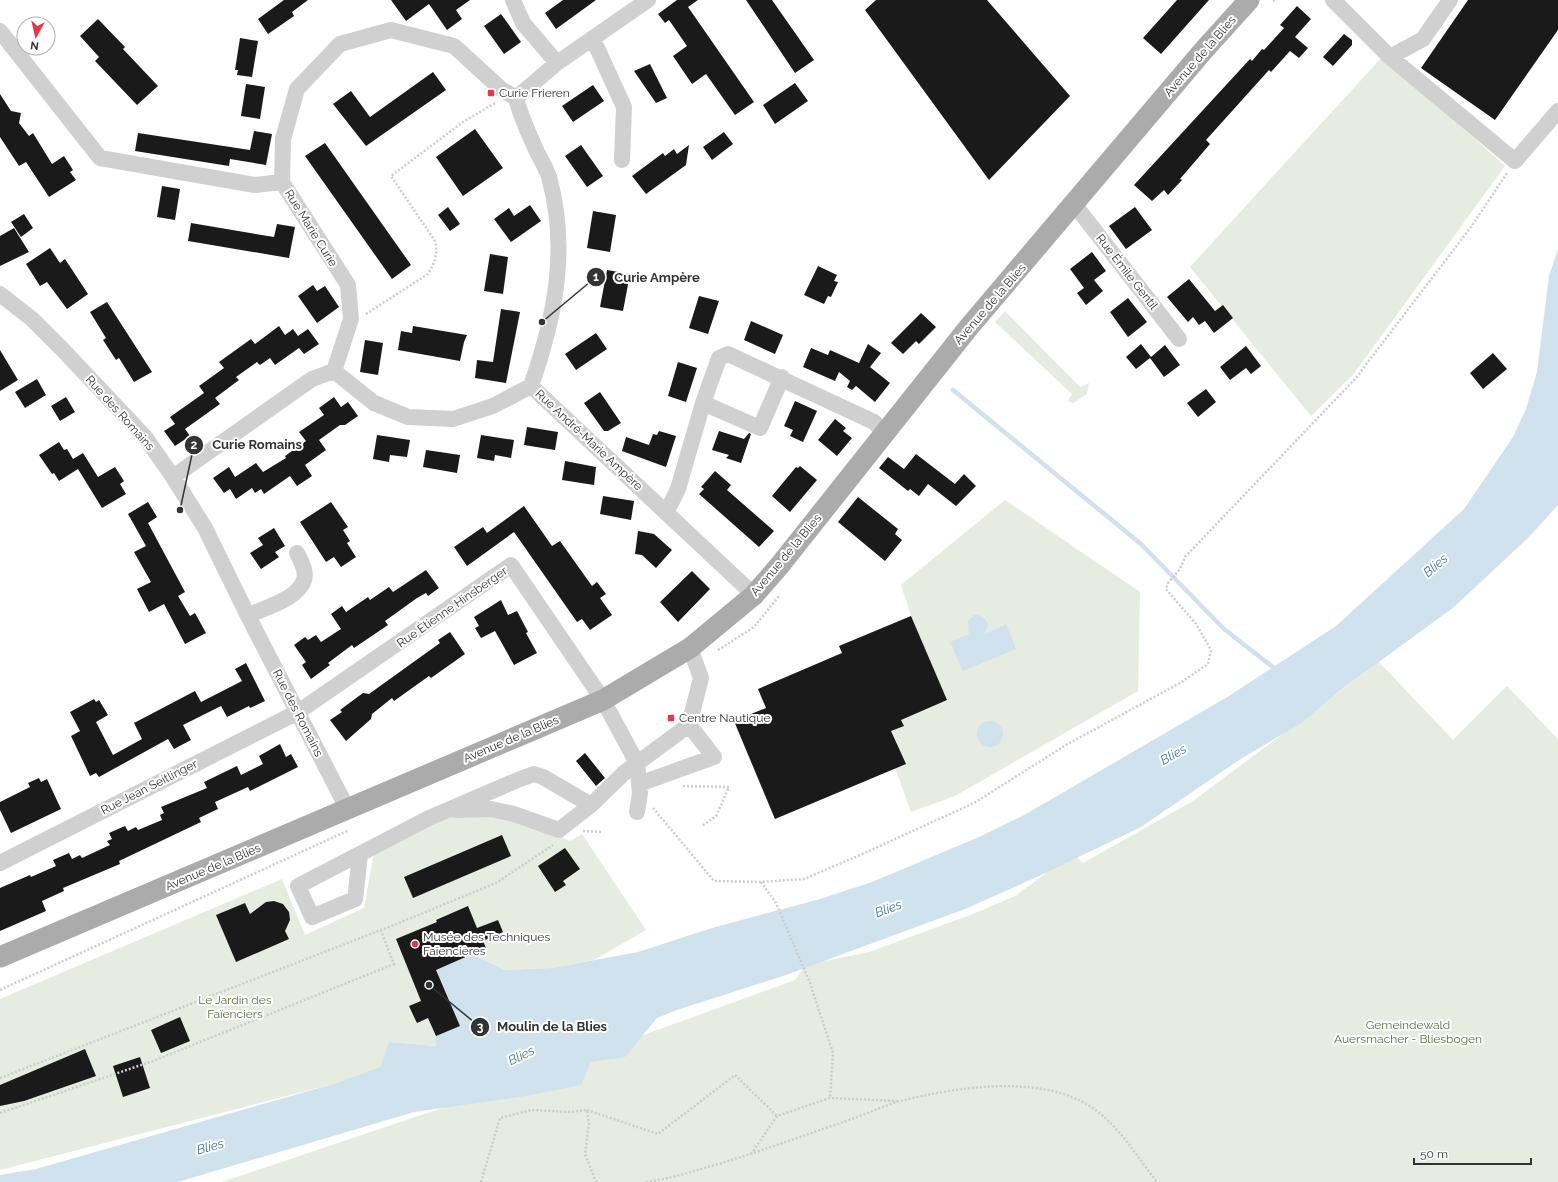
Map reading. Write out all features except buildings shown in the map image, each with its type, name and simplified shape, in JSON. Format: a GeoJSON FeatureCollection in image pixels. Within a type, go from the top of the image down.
{"type":"FeatureCollection","features":[{"type":"Feature","properties":{"kind":"main road","name":"Avenue de la Blies"},"geometry":{"type":"LineString","coordinates":[[0,957],[348,810],[603,700],[690,648],[754,595],[780,565],[884,432],[970,327],[1203,51],[1249,0]]}},
{"type":"Feature","properties":{"kind":"street"},"geometry":{"type":"LineString","coordinates":[[513,0],[524,23],[557,63]]}},
{"type":"Feature","properties":{"kind":"street"},"geometry":{"type":"LineString","coordinates":[[531,386],[542,354],[556,291],[559,230],[548,176],[512,96],[648,0]]}},
{"type":"Feature","properties":{"kind":"street"},"geometry":{"type":"LineString","coordinates":[[1333,0],[1390,57],[1515,161],[1558,111]]}},
{"type":"Feature","properties":{"kind":"street"},"geometry":{"type":"LineString","coordinates":[[1390,57],[1423,39],[1450,0]]}},
{"type":"Feature","properties":{"kind":"street","name":"Rue Marie Curie"},"geometry":{"type":"LineString","coordinates":[[334,371],[351,319],[348,284],[282,182],[282,139],[297,89],[340,44],[391,30],[454,46],[500,89],[512,96]]}},
{"type":"Feature","properties":{"kind":"street"},"geometry":{"type":"LineString","coordinates":[[0,31],[100,158],[255,185],[282,182]]}},
{"type":"Feature","properties":{"kind":"street"},"geometry":{"type":"LineString","coordinates":[[594,39],[624,107],[622,160]]}},
{"type":"Feature","properties":{"kind":"street","name":"Rue Émile Gentil"},"geometry":{"type":"LineString","coordinates":[[1074,204],[1179,339]]}},
{"type":"Feature","properties":{"kind":"street","name":"Rue des Romains"},"geometry":{"type":"LineString","coordinates":[[0,294],[32,319],[94,383],[145,437],[173,477],[205,528],[248,616],[348,810]]}},
{"type":"Feature","properties":{"kind":"street"},"geometry":{"type":"LineString","coordinates":[[666,513],[678,489],[703,403],[719,358],[728,354],[874,422],[884,432]]}},
{"type":"Feature","properties":{"kind":"street"},"geometry":{"type":"LineString","coordinates":[[173,477],[312,379],[334,371]]}},
{"type":"Feature","properties":{"kind":"street","name":"Rue André-Marie Ampère"},"geometry":{"type":"LineString","coordinates":[[334,371],[374,403],[408,417],[453,419],[493,406],[531,386],[754,595]]}},
{"type":"Feature","properties":{"kind":"street"},"geometry":{"type":"LineString","coordinates":[[703,403],[760,428],[782,378]]}},
{"type":"Feature","properties":{"kind":"street"},"geometry":{"type":"LineString","coordinates":[[248,616],[288,597],[299,588],[304,579],[304,571],[297,553]]}},
{"type":"Feature","properties":{"kind":"street","name":"Rue Étienne Hinsberger"},"geometry":{"type":"LineString","coordinates":[[298,712],[511,566],[603,700]]}},
{"type":"Feature","properties":{"kind":"street"},"geometry":{"type":"LineString","coordinates":[[448,810],[491,809],[514,814],[559,830],[591,806],[637,764],[689,725],[701,678],[690,648]]}},
{"type":"Feature","properties":{"kind":"street"},"geometry":{"type":"LineString","coordinates":[[603,700],[637,764],[640,788],[636,812]]}},
{"type":"Feature","properties":{"kind":"street","name":"Rue Jean Seitlinger"},"geometry":{"type":"LineString","coordinates":[[0,862],[298,712]]}},
{"type":"Feature","properties":{"kind":"street"},"geometry":{"type":"LineString","coordinates":[[640,788],[714,757],[689,725]]}},
{"type":"Feature","properties":{"kind":"street"},"geometry":{"type":"LineString","coordinates":[[360,855],[429,818],[534,774],[543,776],[591,806]]}},
{"type":"Feature","properties":{"kind":"path"},"geometry":{"type":"LineString","coordinates":[[1273,0],[1278,0]]}},
{"type":"Feature","properties":{"kind":"path"},"geometry":{"type":"LineString","coordinates":[[349,325],[428,274],[435,263],[437,252],[435,241],[391,176],[463,122],[512,96]]}},
{"type":"Feature","properties":{"kind":"path"},"geometry":{"type":"LineString","coordinates":[[640,788],[714,880],[761,882],[804,879],[974,803],[1066,745],[1180,683],[1208,664],[1211,650],[1196,624],[1166,589],[1168,583],[1180,569],[1185,557],[1355,379],[1471,227],[1515,161]]}},
{"type":"Feature","properties":{"kind":"path"},"geometry":{"type":"LineString","coordinates":[[677,787],[690,785],[729,787],[716,816],[702,826]]}},
{"type":"Feature","properties":{"kind":"path"},"geometry":{"type":"LineString","coordinates":[[0,990],[348,830]]}},
{"type":"Feature","properties":{"kind":"path"},"geometry":{"type":"LineString","coordinates":[[0,1078],[380,931],[496,883],[547,849]]}},
{"type":"Feature","properties":{"kind":"path"},"geometry":{"type":"LineString","coordinates":[[761,882],[776,903],[810,983],[833,1053],[830,1098]]}},
{"type":"Feature","properties":{"kind":"path"},"geometry":{"type":"LineString","coordinates":[[0,1113],[153,1061],[394,964],[380,931]]}},
{"type":"Feature","properties":{"kind":"path"},"geometry":{"type":"LineString","coordinates":[[481,1182],[500,1118],[531,1110],[571,1112],[587,1110],[658,1134],[735,1075],[777,1116]]}},
{"type":"Feature","properties":{"kind":"path"},"geometry":{"type":"LineString","coordinates":[[646,1182],[663,1180],[751,1154],[900,1102],[949,1092],[984,1087],[1019,1086],[1051,1090],[1094,1109],[1112,1126],[1157,1182]]}},
{"type":"Feature","properties":{"kind":"path"},"geometry":{"type":"LineString","coordinates":[[751,1154],[777,1116],[830,1098],[900,1102]]}},
{"type":"Feature","properties":{"kind":"path"},"geometry":{"type":"LineString","coordinates":[[587,1110],[589,1123],[585,1154],[596,1182]]}},
{"type":"Feature","properties":{"kind":"green space"},"geometry":{"type":"Polygon","coordinates":[[[1383,56],[1505,166],[1353,375],[1311,416],[1190,267],[1383,56]]]}},
{"type":"Feature","properties":{"kind":"green space"},"geometry":{"type":"Polygon","coordinates":[[[1005,311],[1080,387],[1089,383],[1087,394],[1073,403],[1068,401],[1072,394],[995,322],[1005,311]]]}},
{"type":"Feature","properties":{"kind":"green space"},"geometry":{"type":"Polygon","coordinates":[[[1005,500],[1140,592],[1138,691],[955,796],[911,812],[895,768],[775,819],[734,721],[766,708],[758,689],[842,653],[839,646],[911,616],[901,585],[1005,500]]]}},
{"type":"Feature","properties":{"kind":"green space","name":"Gemeindewald Auersmacher - Bliesbogen"},"geometry":{"type":"Polygon","coordinates":[[[1379,662],[1453,740],[1507,686],[1558,739],[1558,1182],[222,1182],[448,1106],[795,980],[805,965],[869,952],[973,914],[1015,896],[1073,853],[1083,863],[1193,801],[1379,662]]]}},
{"type":"Feature","properties":{"kind":"green space","name":"Le Jardin des Faïenciers"},"geometry":{"type":"Polygon","coordinates":[[[491,813],[549,831],[570,841],[582,834],[646,930],[594,960],[552,968],[505,970],[471,954],[460,1026],[437,1046],[389,1042],[380,1067],[333,1084],[0,1170],[0,999],[282,879],[305,935],[364,908],[374,852],[449,815],[491,813]]]}},
{"type":"Feature","properties":{"kind":"water","name":"Blies"},"geometry":{"type":"Polygon","coordinates":[[[1558,249],[1558,505],[1528,538],[1454,607],[1338,692],[1303,722],[1239,760],[1141,827],[1037,877],[965,909],[786,975],[677,1010],[657,1018],[625,1057],[591,1062],[581,1085],[526,1096],[414,1112],[178,1182],[0,1182],[0,1175],[36,1169],[333,1084],[380,1067],[389,1042],[436,1046],[436,1036],[460,1026],[436,970],[471,954],[505,970],[552,968],[638,952],[712,928],[820,899],[872,882],[979,837],[1026,814],[1229,696],[1336,626],[1464,509],[1513,437],[1526,409],[1537,372],[1549,276],[1558,249]]]}},
{"type":"Feature","properties":{"kind":"water"},"geometry":{"type":"Polygon","coordinates":[[[974,615],[979,615],[988,624],[985,634],[1006,624],[1016,649],[963,671],[950,642],[969,634],[968,621],[974,615]]]}},
{"type":"Feature","properties":{"kind":"water"},"geometry":{"type":"Polygon","coordinates":[[[990,721],[999,725],[1003,734],[999,743],[990,747],[981,743],[977,734],[981,725],[990,721]]]}},
{"type":"Feature","properties":{"kind":"waterway"},"geometry":{"type":"LineString","coordinates":[[953,390],[1141,544],[1224,629],[1278,671]]}},
{"type":"Feature","properties":{"kind":"place","name":"Curie Frieren"},"geometry":{"type":"Point","coordinates":[491,93]}},
{"type":"Feature","properties":{"kind":"place","name":"Curie Ampère"},"geometry":{"type":"Point","coordinates":[542,322]}},
{"type":"Feature","properties":{"kind":"place","name":"Curie Romains"},"geometry":{"type":"Point","coordinates":[180,510]}},
{"type":"Feature","properties":{"kind":"place","name":"Centre Nautique"},"geometry":{"type":"Point","coordinates":[671,718]}},
{"type":"Feature","properties":{"kind":"place","name":"Musée des Techniques Faïencières"},"geometry":{"type":"Point","coordinates":[415,944]}},
{"type":"Feature","properties":{"kind":"place","name":"Moulin de la Blies"},"geometry":{"type":"Point","coordinates":[429,985]}}]}
